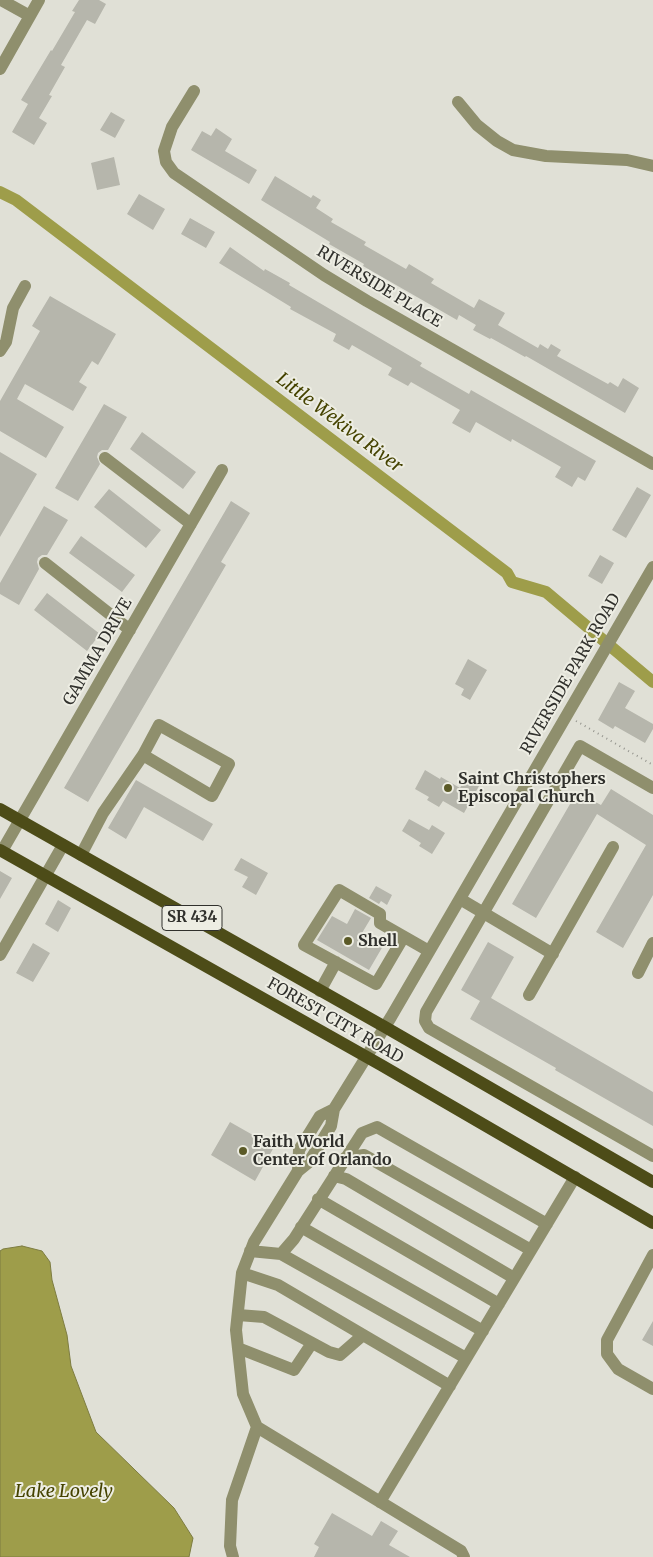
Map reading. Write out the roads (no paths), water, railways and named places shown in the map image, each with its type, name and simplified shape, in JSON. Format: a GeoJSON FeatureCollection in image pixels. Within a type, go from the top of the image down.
{"type":"FeatureCollection","features":[{"type":"Feature","properties":{"kind":"main road","name":"FOREST CITY ROAD"},"geometry":{"type":"LineString","coordinates":[[0,809],[385,1027],[653,1182]]}},
{"type":"Feature","properties":{"kind":"main road","name":"FOREST CITY ROAD"},"geometry":{"type":"LineString","coordinates":[[1,851],[366,1057],[653,1223]]}},
{"type":"Feature","properties":{"kind":"street"},"geometry":{"type":"LineString","coordinates":[[1,0],[30,16]]}},
{"type":"Feature","properties":{"kind":"street"},"geometry":{"type":"LineString","coordinates":[[0,69],[39,0]]}},
{"type":"Feature","properties":{"kind":"street","name":"RIVERSIDE PLACE"},"geometry":{"type":"LineString","coordinates":[[194,91],[172,127],[164,151],[166,162],[174,173],[324,275],[653,464]]}},
{"type":"Feature","properties":{"kind":"street"},"geometry":{"type":"LineString","coordinates":[[458,102],[477,125],[497,141],[513,150],[546,156],[627,160],[653,166]]}},
{"type":"Feature","properties":{"kind":"street"},"geometry":{"type":"LineString","coordinates":[[0,351],[6,342],[14,308],[25,286]]}},
{"type":"Feature","properties":{"kind":"street"},"geometry":{"type":"LineString","coordinates":[[106,458],[191,524]]}},
{"type":"Feature","properties":{"kind":"street","name":"GAMMA DRIVE"},"geometry":{"type":"LineString","coordinates":[[1,851],[222,470]]}},
{"type":"Feature","properties":{"kind":"street"},"geometry":{"type":"LineString","coordinates":[[45,563],[130,630]]}},
{"type":"Feature","properties":{"kind":"street","name":"RIVERSIDE PARK ROAD"},"geometry":{"type":"LineString","coordinates":[[257,1427],[243,1394],[236,1330],[242,1273],[254,1242],[298,1171],[309,1162],[331,1126],[334,1109],[460,900],[653,567]]}},
{"type":"Feature","properties":{"kind":"street"},"geometry":{"type":"LineString","coordinates":[[81,855],[103,813],[143,755],[159,725],[229,764],[212,796],[143,755]]}},
{"type":"Feature","properties":{"kind":"street"},"geometry":{"type":"LineString","coordinates":[[653,788],[580,746],[426,1012],[425,1021],[429,1028],[653,1156]]}},
{"type":"Feature","properties":{"kind":"street"},"geometry":{"type":"LineString","coordinates":[[0,955],[64,845]]}},
{"type":"Feature","properties":{"kind":"street"},"geometry":{"type":"LineString","coordinates":[[529,995],[613,847]]}},
{"type":"Feature","properties":{"kind":"street"},"geometry":{"type":"LineString","coordinates":[[403,938],[376,984],[304,945],[339,890],[380,914],[380,923],[403,938],[429,951]]}},
{"type":"Feature","properties":{"kind":"street"},"geometry":{"type":"LineString","coordinates":[[460,900],[553,954]]}},
{"type":"Feature","properties":{"kind":"street"},"geometry":{"type":"LineString","coordinates":[[638,973],[653,943]]}},
{"type":"Feature","properties":{"kind":"street"},"geometry":{"type":"LineString","coordinates":[[320,991],[336,962]]}},
{"type":"Feature","properties":{"kind":"street"},"geometry":{"type":"LineString","coordinates":[[281,1254],[301,1227],[362,1133],[377,1127],[547,1224]]}},
{"type":"Feature","properties":{"kind":"street"},"geometry":{"type":"LineString","coordinates":[[346,1158],[364,1155],[531,1250]]}},
{"type":"Feature","properties":{"kind":"street"},"geometry":{"type":"LineString","coordinates":[[334,1176],[346,1179],[514,1278]]}},
{"type":"Feature","properties":{"kind":"street"},"geometry":{"type":"LineString","coordinates":[[380,1502],[575,1177]]}},
{"type":"Feature","properties":{"kind":"street"},"geometry":{"type":"LineString","coordinates":[[318,1199],[498,1304]]}},
{"type":"Feature","properties":{"kind":"street"},"geometry":{"type":"LineString","coordinates":[[301,1227],[483,1331]]}},
{"type":"Feature","properties":{"kind":"street"},"geometry":{"type":"LineString","coordinates":[[250,1251],[281,1254],[466,1358]]}},
{"type":"Feature","properties":{"kind":"street"},"geometry":{"type":"LineString","coordinates":[[653,1255],[606,1340],[607,1354],[618,1369],[653,1389]]}},
{"type":"Feature","properties":{"kind":"street"},"geometry":{"type":"LineString","coordinates":[[242,1273],[278,1285],[450,1386]]}},
{"type":"Feature","properties":{"kind":"street"},"geometry":{"type":"LineString","coordinates":[[238,1315],[264,1317],[330,1352],[340,1355],[363,1335]]}},
{"type":"Feature","properties":{"kind":"street"},"geometry":{"type":"LineString","coordinates":[[238,1348],[294,1370],[312,1343]]}},
{"type":"Feature","properties":{"kind":"street"},"geometry":{"type":"LineString","coordinates":[[233,1557],[230,1546],[232,1500],[257,1427],[461,1551],[464,1557]]}},
{"type":"Feature","properties":{"kind":"water","name":"Lake Lovely"},"geometry":{"type":"Polygon","coordinates":[[[22,1246],[42,1251],[50,1262],[52,1280],[67,1335],[71,1366],[96,1432],[174,1508],[193,1538],[189,1557],[0,1557],[0,1251],[22,1246]]]}},
{"type":"Feature","properties":{"kind":"waterway","name":"Little Wekiva River"},"geometry":{"type":"LineString","coordinates":[[0,192],[16,200],[507,573],[512,582],[546,592],[653,682]]}},
{"type":"Feature","properties":{"kind":"place","name":"Saint Christophers Episcopal Church"},"geometry":{"type":"Point","coordinates":[448,788]}},
{"type":"Feature","properties":{"kind":"place","name":"Shell"},"geometry":{"type":"Point","coordinates":[348,941]}},
{"type":"Feature","properties":{"kind":"place","name":"Faith World Center of Orlando"},"geometry":{"type":"Point","coordinates":[243,1151]}}]}
